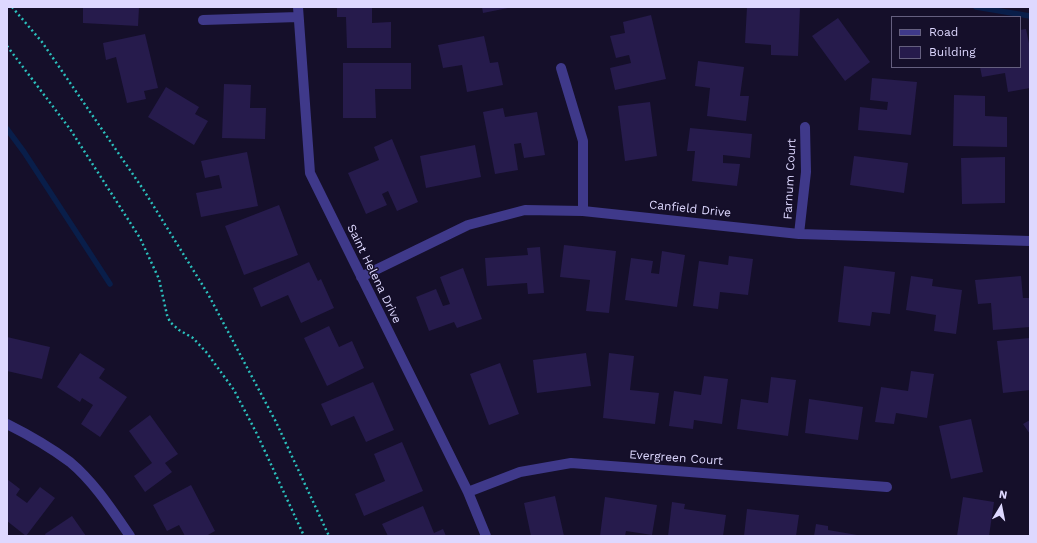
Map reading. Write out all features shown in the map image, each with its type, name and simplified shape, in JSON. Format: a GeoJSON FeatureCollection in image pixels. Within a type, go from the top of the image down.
{"type":"FeatureCollection","features":[{"type":"Feature","properties":{"kind":"street","name":"Saint Helena Drive"},"geometry":{"type":"LineString","coordinates":[[298,7],[310,173],[468,492],[486,536]]}},
{"type":"Feature","properties":{"kind":"street"},"geometry":{"type":"LineString","coordinates":[[203,20],[298,18]]}},
{"type":"Feature","properties":{"kind":"street"},"geometry":{"type":"LineString","coordinates":[[561,68],[583,141],[583,211]]}},
{"type":"Feature","properties":{"kind":"street","name":"Farnum Court"},"geometry":{"type":"LineString","coordinates":[[799,234],[806,172],[805,127]]}},
{"type":"Feature","properties":{"kind":"street","name":"Canfield Drive"},"geometry":{"type":"LineString","coordinates":[[361,277],[468,225],[525,210],[583,211],[799,234],[1030,241]]}},
{"type":"Feature","properties":{"kind":"street"},"geometry":{"type":"LineString","coordinates":[[7,424],[38,440],[71,463],[106,501],[130,536]]}},
{"type":"Feature","properties":{"kind":"street","name":"Evergreen Court"},"geometry":{"type":"LineString","coordinates":[[468,492],[520,472],[571,463],[887,487]]}},
{"type":"Feature","properties":{"kind":"path"},"geometry":{"type":"LineString","coordinates":[[12,7],[42,42],[143,189],[208,294],[276,422],[329,536]]}},
{"type":"Feature","properties":{"kind":"path"},"geometry":{"type":"LineString","coordinates":[[7,46],[70,129],[134,228],[152,262],[170,322],[179,330],[193,338],[207,353],[234,390],[257,434],[304,536]]}},
{"type":"Feature","properties":{"kind":"building"},"geometry":{"type":"Polygon","coordinates":[[[83,7],[139,7],[138,26],[83,23],[83,7]]]}},
{"type":"Feature","properties":{"kind":"building"},"geometry":{"type":"Polygon","coordinates":[[[337,7],[372,7],[372,23],[391,22],[391,48],[347,48],[346,17],[337,17],[337,7]]]}},
{"type":"Feature","properties":{"kind":"building"},"geometry":{"type":"Polygon","coordinates":[[[482,7],[508,7],[508,8],[483,13],[482,7]]]}},
{"type":"Feature","properties":{"kind":"building"},"geometry":{"type":"Polygon","coordinates":[[[747,7],[800,7],[798,56],[771,55],[771,45],[745,43],[747,7]]]}},
{"type":"Feature","properties":{"kind":"building"},"geometry":{"type":"Polygon","coordinates":[[[651,15],[666,79],[615,90],[610,68],[631,63],[629,55],[616,58],[610,36],[625,33],[623,22],[651,15]]]}},
{"type":"Feature","properties":{"kind":"building"},"geometry":{"type":"Polygon","coordinates":[[[838,18],[870,62],[845,81],[812,36],[838,18]]]}},
{"type":"Feature","properties":{"kind":"building"},"geometry":{"type":"Polygon","coordinates":[[[1026,29],[1030,48],[1030,88],[1008,92],[1005,73],[982,77],[980,68],[1021,68],[1021,30],[1026,29]]]}},
{"type":"Feature","properties":{"kind":"building"},"geometry":{"type":"Polygon","coordinates":[[[145,34],[158,88],[144,91],[146,99],[127,103],[116,57],[106,60],[103,43],[145,34]]]}},
{"type":"Feature","properties":{"kind":"building"},"geometry":{"type":"Polygon","coordinates":[[[484,36],[490,63],[498,62],[503,85],[467,92],[462,65],[443,68],[438,45],[484,36]]]}},
{"type":"Feature","properties":{"kind":"building"},"geometry":{"type":"Polygon","coordinates":[[[698,61],[744,67],[740,96],[749,96],[746,121],[707,116],[710,88],[695,86],[698,61]]]}},
{"type":"Feature","properties":{"kind":"building"},"geometry":{"type":"Polygon","coordinates":[[[343,63],[411,63],[411,89],[375,89],[376,118],[343,118],[343,63]]]}},
{"type":"Feature","properties":{"kind":"building"},"geometry":{"type":"Polygon","coordinates":[[[872,78],[917,82],[911,135],[858,130],[860,107],[887,110],[888,102],[870,100],[872,78]]]}},
{"type":"Feature","properties":{"kind":"building"},"geometry":{"type":"Polygon","coordinates":[[[224,84],[251,85],[250,108],[266,108],[265,139],[222,138],[224,84]]]}},
{"type":"Feature","properties":{"kind":"building"},"geometry":{"type":"Polygon","coordinates":[[[166,87],[199,107],[195,114],[208,121],[194,145],[148,117],[166,87]]]}},
{"type":"Feature","properties":{"kind":"building"},"geometry":{"type":"Polygon","coordinates":[[[954,95],[985,96],[985,116],[1007,117],[1007,147],[953,146],[954,95]]]}},
{"type":"Feature","properties":{"kind":"building"},"geometry":{"type":"Polygon","coordinates":[[[650,102],[657,156],[625,161],[618,106],[650,102]]]}},
{"type":"Feature","properties":{"kind":"building"},"geometry":{"type":"Polygon","coordinates":[[[503,108],[505,117],[537,112],[545,155],[524,158],[521,143],[514,144],[518,170],[495,174],[483,112],[503,108]]]}},
{"type":"Feature","properties":{"kind":"building"},"geometry":{"type":"Polygon","coordinates":[[[690,128],[752,134],[750,158],[723,155],[723,163],[740,164],[737,186],[692,181],[695,151],[687,151],[690,128]]]}},
{"type":"Feature","properties":{"kind":"building"},"geometry":{"type":"Polygon","coordinates":[[[392,139],[418,202],[397,211],[388,191],[382,194],[387,205],[366,214],[348,173],[379,160],[374,147],[392,139]]]}},
{"type":"Feature","properties":{"kind":"building"},"geometry":{"type":"Polygon","coordinates":[[[475,145],[481,177],[426,188],[420,156],[475,145]]]}},
{"type":"Feature","properties":{"kind":"building"},"geometry":{"type":"Polygon","coordinates":[[[247,152],[258,206],[201,217],[196,193],[222,188],[219,175],[205,178],[201,161],[247,152]]]}},
{"type":"Feature","properties":{"kind":"building"},"geometry":{"type":"Polygon","coordinates":[[[854,156],[908,163],[904,193],[850,185],[854,156]]]}},
{"type":"Feature","properties":{"kind":"building"},"geometry":{"type":"Polygon","coordinates":[[[1005,157],[1005,203],[962,204],[961,158],[1005,157]]]}},
{"type":"Feature","properties":{"kind":"building"},"geometry":{"type":"Polygon","coordinates":[[[279,205],[298,255],[244,275],[225,226],[279,205]]]}},
{"type":"Feature","properties":{"kind":"building"},"geometry":{"type":"Polygon","coordinates":[[[564,245],[616,251],[609,313],[586,311],[590,280],[560,277],[564,245]]]}},
{"type":"Feature","properties":{"kind":"building"},"geometry":{"type":"Polygon","coordinates":[[[540,247],[544,293],[528,294],[527,283],[487,286],[485,258],[528,255],[527,248],[540,247]]]}},
{"type":"Feature","properties":{"kind":"building"},"geometry":{"type":"Polygon","coordinates":[[[662,251],[685,255],[677,307],[625,300],[631,258],[653,261],[651,273],[659,274],[662,251]]]}},
{"type":"Feature","properties":{"kind":"building"},"geometry":{"type":"Polygon","coordinates":[[[729,256],[753,259],[748,295],[720,292],[718,309],[693,306],[699,261],[728,265],[729,256]]]}},
{"type":"Feature","properties":{"kind":"building"},"geometry":{"type":"Polygon","coordinates":[[[309,262],[318,281],[321,279],[334,308],[301,323],[288,295],[261,307],[253,288],[309,262]]]}},
{"type":"Feature","properties":{"kind":"building"},"geometry":{"type":"Polygon","coordinates":[[[844,266],[895,272],[890,314],[872,312],[870,326],[838,322],[844,266]]]}},
{"type":"Feature","properties":{"kind":"building"},"geometry":{"type":"Polygon","coordinates":[[[463,268],[482,319],[457,328],[454,322],[429,331],[416,297],[436,289],[443,306],[450,304],[440,277],[463,268]]]}},
{"type":"Feature","properties":{"kind":"building"},"geometry":{"type":"Polygon","coordinates":[[[911,276],[933,279],[932,286],[962,290],[956,334],[934,331],[936,315],[906,310],[911,276]]]}},
{"type":"Feature","properties":{"kind":"building"},"geometry":{"type":"Polygon","coordinates":[[[1021,276],[1023,298],[1030,298],[1030,327],[993,330],[991,303],[978,304],[975,280],[1021,276]]]}},
{"type":"Feature","properties":{"kind":"building"},"geometry":{"type":"Polygon","coordinates":[[[329,326],[339,347],[352,341],[364,368],[327,386],[304,338],[329,326]]]}},
{"type":"Feature","properties":{"kind":"building"},"geometry":{"type":"Polygon","coordinates":[[[7,337],[50,347],[42,379],[7,371],[7,337]]]}},
{"type":"Feature","properties":{"kind":"building"},"geometry":{"type":"Polygon","coordinates":[[[1030,338],[1030,390],[1003,393],[997,341],[1030,338]]]}},
{"type":"Feature","properties":{"kind":"building"},"geometry":{"type":"Polygon","coordinates":[[[80,353],[105,369],[99,378],[127,397],[100,437],[81,424],[93,405],[82,398],[80,402],[57,387],[80,353]]]}},
{"type":"Feature","properties":{"kind":"building"},"geometry":{"type":"Polygon","coordinates":[[[586,353],[591,386],[537,393],[533,360],[586,353]]]}},
{"type":"Feature","properties":{"kind":"building"},"geometry":{"type":"Polygon","coordinates":[[[609,353],[634,356],[630,390],[659,393],[655,424],[603,418],[609,353]]]}},
{"type":"Feature","properties":{"kind":"building"},"geometry":{"type":"Polygon","coordinates":[[[500,363],[519,414],[489,425],[470,374],[500,363]]]}},
{"type":"Feature","properties":{"kind":"building"},"geometry":{"type":"Polygon","coordinates":[[[911,371],[934,374],[927,418],[896,413],[894,424],[875,422],[881,387],[908,391],[911,371]]]}},
{"type":"Feature","properties":{"kind":"building"},"geometry":{"type":"Polygon","coordinates":[[[704,376],[728,379],[722,424],[694,420],[693,429],[669,426],[674,391],[701,395],[704,376]]]}},
{"type":"Feature","properties":{"kind":"building"},"geometry":{"type":"Polygon","coordinates":[[[771,377],[796,380],[788,436],[737,429],[741,399],[768,403],[771,377]]]}},
{"type":"Feature","properties":{"kind":"building"},"geometry":{"type":"Polygon","coordinates":[[[373,382],[394,430],[366,442],[354,416],[331,426],[321,404],[373,382]]]}},
{"type":"Feature","properties":{"kind":"building"},"geometry":{"type":"Polygon","coordinates":[[[809,399],[863,407],[858,440],[805,433],[809,399]]]}},
{"type":"Feature","properties":{"kind":"building"},"geometry":{"type":"Polygon","coordinates":[[[150,415],[178,454],[165,463],[172,472],[145,492],[134,476],[152,463],[129,431],[150,415]]]}},
{"type":"Feature","properties":{"kind":"building"},"geometry":{"type":"Polygon","coordinates":[[[971,419],[983,472],[951,479],[939,426],[971,419]]]}},
{"type":"Feature","properties":{"kind":"building"},"geometry":{"type":"Polygon","coordinates":[[[1030,420],[1030,434],[1023,424],[1030,420]]]}},
{"type":"Feature","properties":{"kind":"building"},"geometry":{"type":"Polygon","coordinates":[[[402,442],[423,491],[364,516],[355,494],[385,481],[374,454],[402,442]]]}},
{"type":"Feature","properties":{"kind":"building"},"geometry":{"type":"Polygon","coordinates":[[[7,479],[20,489],[16,495],[27,503],[40,487],[55,498],[26,536],[7,521],[7,479]]]}},
{"type":"Feature","properties":{"kind":"building"},"geometry":{"type":"Polygon","coordinates":[[[191,485],[215,531],[206,536],[185,536],[179,525],[167,531],[153,505],[191,485]]]}},
{"type":"Feature","properties":{"kind":"building"},"geometry":{"type":"Polygon","coordinates":[[[555,496],[564,536],[531,536],[524,503],[555,496]]]}},
{"type":"Feature","properties":{"kind":"building"},"geometry":{"type":"Polygon","coordinates":[[[605,497],[657,505],[652,535],[626,531],[625,536],[600,536],[605,497]]]}},
{"type":"Feature","properties":{"kind":"building"},"geometry":{"type":"Polygon","coordinates":[[[963,497],[994,502],[989,536],[957,536],[963,497]]]}},
{"type":"Feature","properties":{"kind":"building"},"geometry":{"type":"Polygon","coordinates":[[[672,502],[685,504],[684,509],[726,515],[723,536],[668,536],[672,502]]]}},
{"type":"Feature","properties":{"kind":"building"},"geometry":{"type":"Polygon","coordinates":[[[423,506],[434,533],[443,529],[446,536],[388,536],[382,524],[423,506]]]}},
{"type":"Feature","properties":{"kind":"building"},"geometry":{"type":"Polygon","coordinates":[[[747,509],[799,515],[796,536],[744,536],[747,509]]]}},
{"type":"Feature","properties":{"kind":"building"},"geometry":{"type":"Polygon","coordinates":[[[72,516],[86,536],[46,536],[45,534],[72,516]]]}},
{"type":"Feature","properties":{"kind":"building"},"geometry":{"type":"Polygon","coordinates":[[[816,524],[828,526],[828,530],[863,536],[814,536],[816,524]]]}},
{"type":"Feature","properties":{"kind":"waterway"},"geometry":{"type":"LineString","coordinates":[[976,7],[1030,16]]}},
{"type":"Feature","properties":{"kind":"waterway"},"geometry":{"type":"LineString","coordinates":[[7,129],[24,152],[110,284]]}}]}
